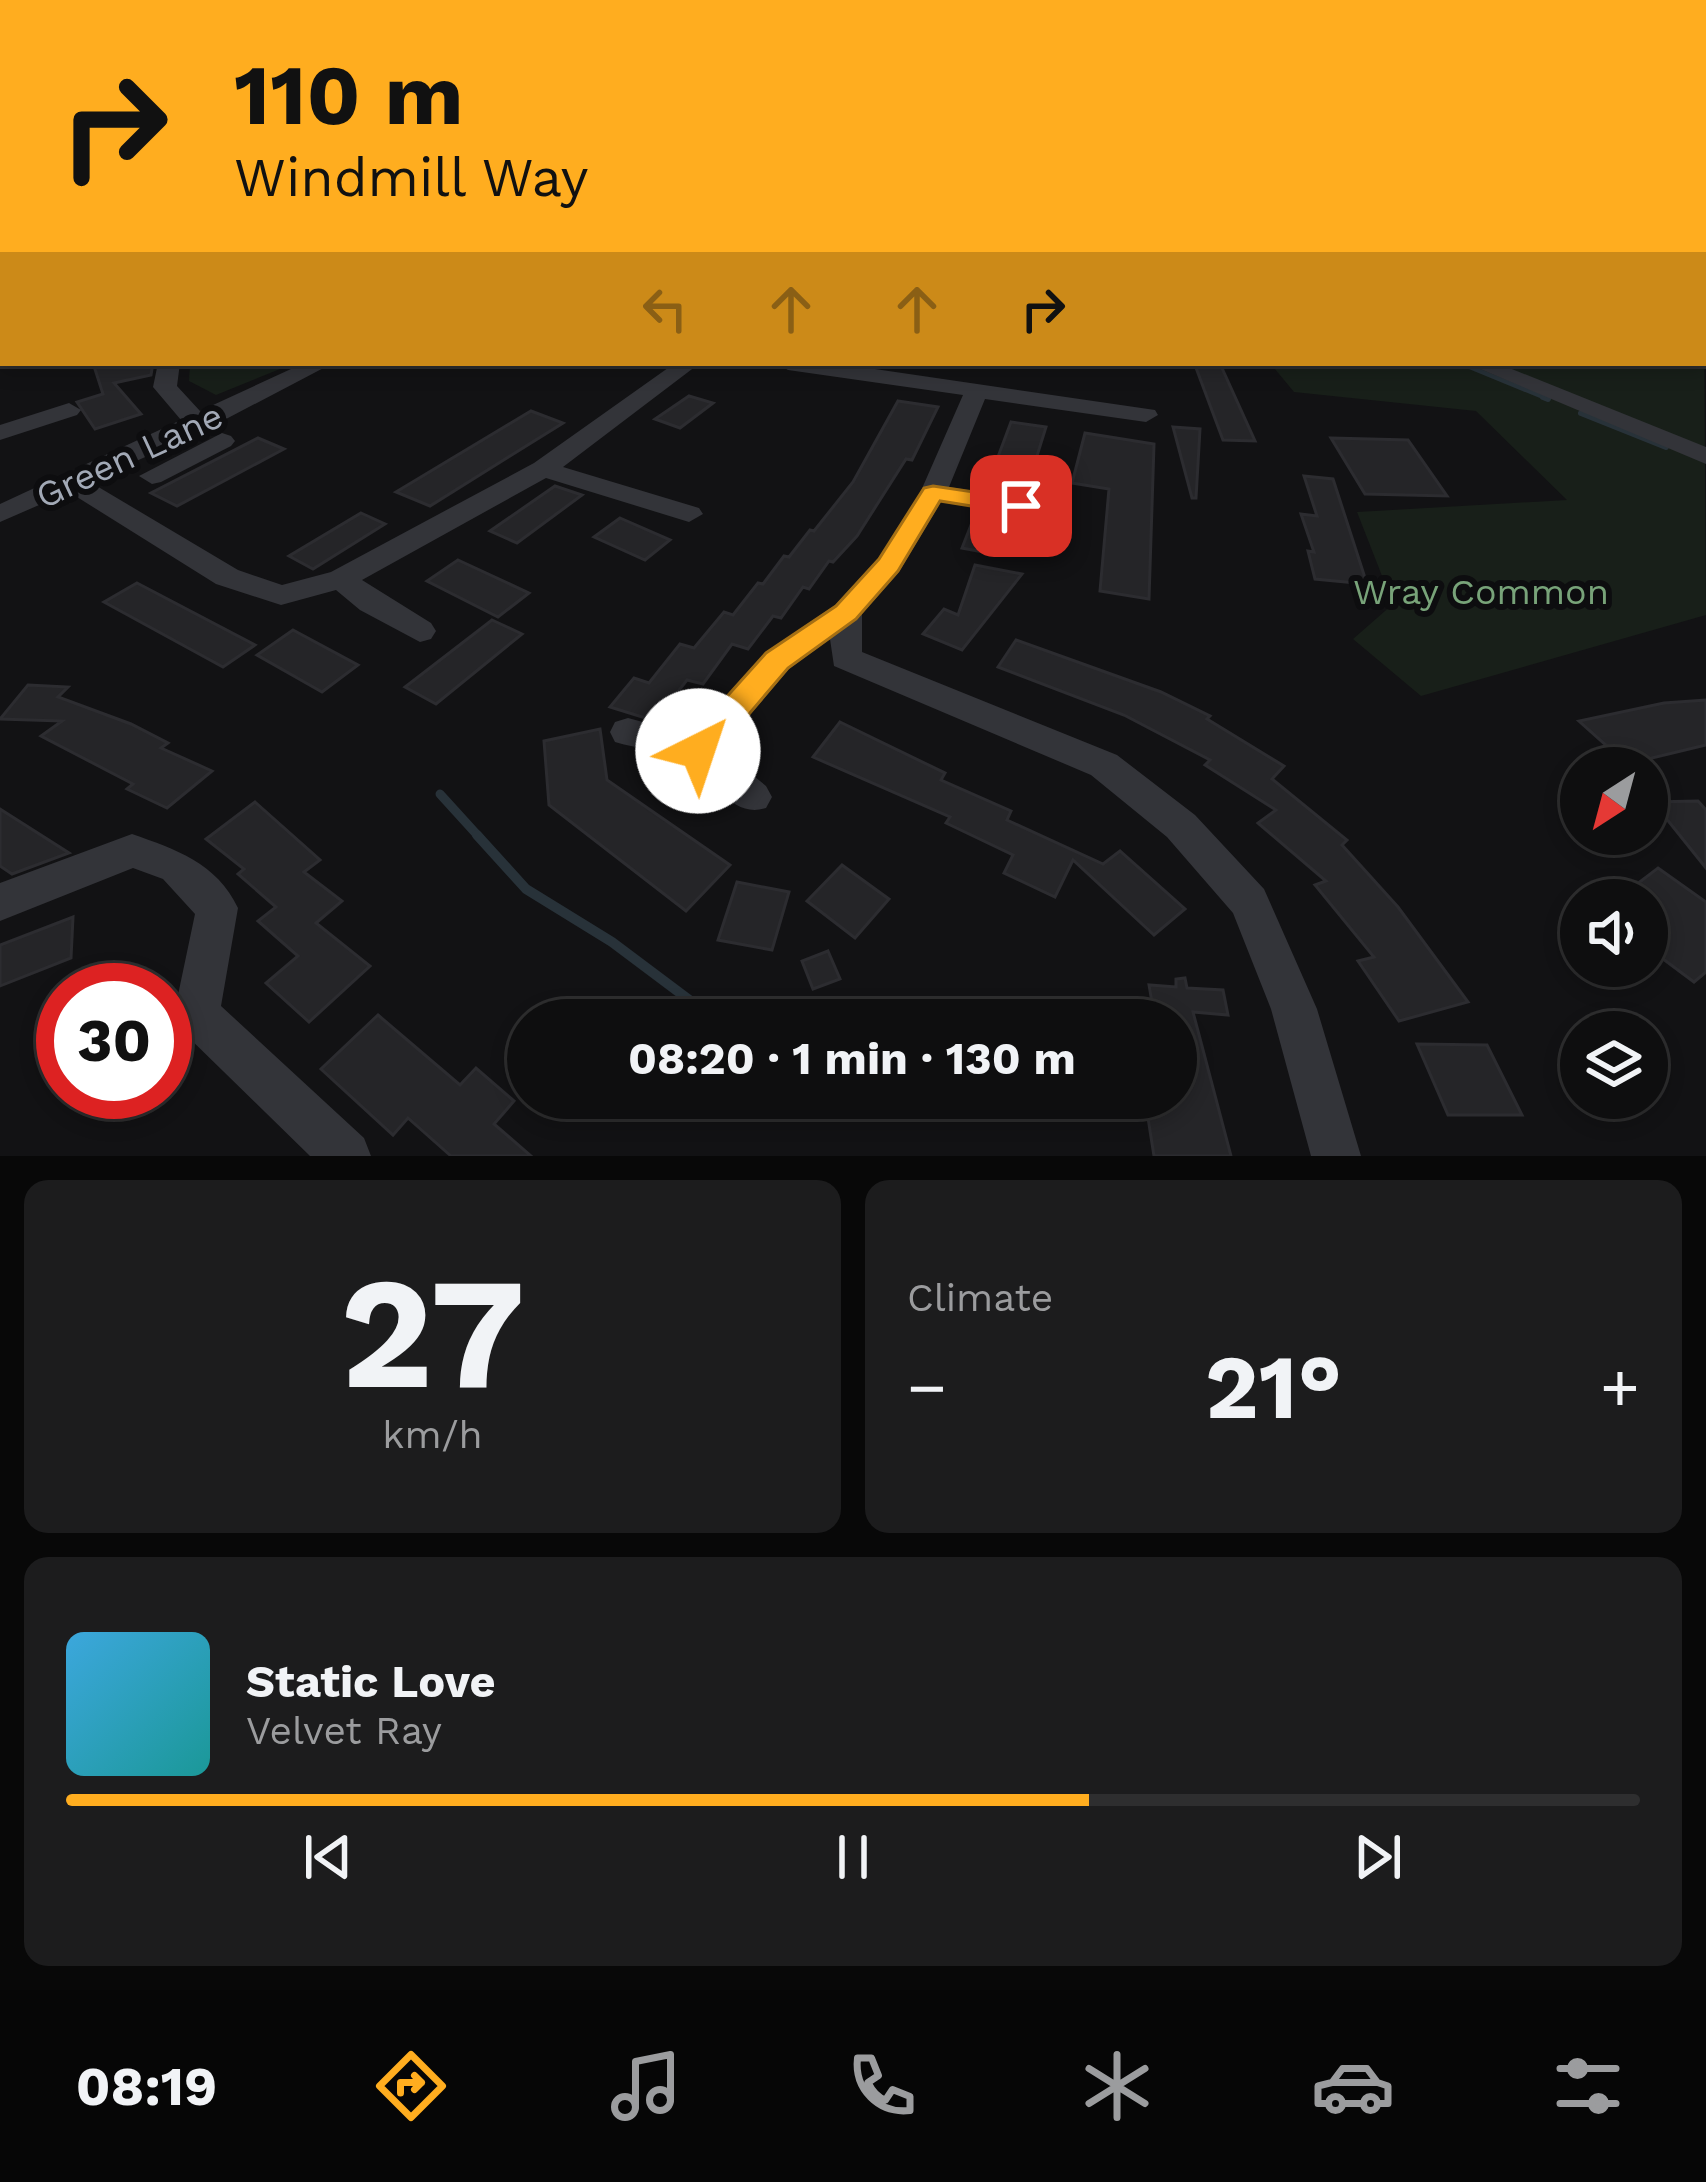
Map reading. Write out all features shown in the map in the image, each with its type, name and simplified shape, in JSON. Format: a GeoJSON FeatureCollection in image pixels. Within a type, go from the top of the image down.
{"type":"FeatureCollection","features":[{"type":"Feature","properties":{"kind":"street"},"geometry":{"type":"LineString","coordinates":[[169,366],[165,387],[198,424]]}},
{"type":"Feature","properties":{"kind":"street","name":"Green Lane"},"geometry":{"type":"LineString","coordinates":[[0,514],[316,366]]}},
{"type":"Feature","properties":{"kind":"street"},"geometry":{"type":"LineString","coordinates":[[70,481],[227,578],[281,595],[340,579],[543,469],[685,366]]}},
{"type":"Feature","properties":{"kind":"street"},"geometry":{"type":"LineString","coordinates":[[809,366],[1146,415]]}},
{"type":"Feature","properties":{"kind":"street"},"geometry":{"type":"LineString","coordinates":[[1484,366],[1706,456]]}},
{"type":"Feature","properties":{"kind":"street"},"geometry":{"type":"LineString","coordinates":[[698,751],[777,661],[846,613],[889,565],[933,493],[977,390]]}},
{"type":"Feature","properties":{"kind":"street"},"geometry":{"type":"LineString","coordinates":[[0,433],[69,410]]}},
{"type":"Feature","properties":{"kind":"street"},"geometry":{"type":"LineString","coordinates":[[152,476],[210,447],[167,439]]}},
{"type":"Feature","properties":{"kind":"street"},"geometry":{"type":"LineString","coordinates":[[543,469],[689,514]]}},
{"type":"Feature","properties":{"kind":"street"},"geometry":{"type":"LineString","coordinates":[[933,493],[1053,511]]}},
{"type":"Feature","properties":{"kind":"street"},"geometry":{"type":"LineString","coordinates":[[340,579],[420,631]]}},
{"type":"Feature","properties":{"kind":"street"},"geometry":{"type":"LineString","coordinates":[[846,613],[846,658]]}},
{"type":"Feature","properties":{"kind":"street"},"geometry":{"type":"LineString","coordinates":[[777,661],[846,658],[1104,765],[1181,826],[1249,902],[1294,1009],[1336,1156]]}},
{"type":"Feature","properties":{"kind":"street"},"geometry":{"type":"LineString","coordinates":[[628,733],[698,751],[753,797]]}},
{"type":"Feature","properties":{"kind":"street"},"geometry":{"type":"LineString","coordinates":[[0,902],[132,851],[177,867],[217,908],[197,1014],[346,1156]]}},
{"type":"Feature","properties":{"kind":"green space"},"geometry":{"type":"Polygon","coordinates":[[[190,366],[288,366],[216,395],[189,381],[190,366]]]}},
{"type":"Feature","properties":{"kind":"green space","name":"Wray Common"},"geometry":{"type":"Polygon","coordinates":[[[1272,366],[1704,366],[1706,615],[1421,696],[1353,639],[1393,604],[1357,512],[1567,500],[1476,411],[1294,392],[1272,366]]]}},
{"type":"Feature","properties":{"kind":"building"},"geometry":{"type":"Polygon","coordinates":[[[94,366],[152,366],[151,375],[114,383],[141,414],[95,429],[77,402],[103,394],[94,366]]]}},
{"type":"Feature","properties":{"kind":"building"},"geometry":{"type":"Polygon","coordinates":[[[1195,366],[1221,366],[1255,441],[1223,440],[1195,366]]]}},
{"type":"Feature","properties":{"kind":"building"},"geometry":{"type":"Polygon","coordinates":[[[689,396],[713,403],[680,428],[655,419],[689,396]]]}},
{"type":"Feature","properties":{"kind":"building"},"geometry":{"type":"Polygon","coordinates":[[[898,401],[938,407],[912,460],[906,459],[857,536],[829,561],[809,589],[803,587],[781,618],[773,616],[748,649],[732,644],[703,684],[687,680],[655,721],[610,707],[634,678],[649,683],[680,644],[694,648],[724,612],[733,615],[784,556],[789,557],[814,531],[853,482],[898,401]]]}},
{"type":"Feature","properties":{"kind":"building"},"geometry":{"type":"Polygon","coordinates":[[[531,411],[563,423],[430,506],[396,492],[531,411]]]}},
{"type":"Feature","properties":{"kind":"building"},"geometry":{"type":"Polygon","coordinates":[[[1011,422],[1046,427],[1027,488],[989,481],[1011,422]]]}},
{"type":"Feature","properties":{"kind":"building"},"geometry":{"type":"Polygon","coordinates":[[[1173,427],[1200,429],[1196,498],[1192,498],[1173,427]]]}},
{"type":"Feature","properties":{"kind":"building"},"geometry":{"type":"Polygon","coordinates":[[[1085,433],[1154,444],[1149,599],[1100,591],[1109,489],[1072,483],[1085,433]]]}},
{"type":"Feature","properties":{"kind":"building"},"geometry":{"type":"Polygon","coordinates":[[[258,438],[284,449],[177,506],[151,493],[258,438]]]}},
{"type":"Feature","properties":{"kind":"building"},"geometry":{"type":"Polygon","coordinates":[[[1331,438],[1408,440],[1447,496],[1365,494],[1331,438]]]}},
{"type":"Feature","properties":{"kind":"building"},"geometry":{"type":"Polygon","coordinates":[[[1304,476],[1333,479],[1367,584],[1315,579],[1308,551],[1314,552],[1301,514],[1317,516],[1304,476]]]}},
{"type":"Feature","properties":{"kind":"building"},"geometry":{"type":"Polygon","coordinates":[[[555,486],[582,495],[517,543],[490,531],[555,486]]]}},
{"type":"Feature","properties":{"kind":"building"},"geometry":{"type":"Polygon","coordinates":[[[361,513],[385,524],[313,569],[289,556],[361,513]]]}},
{"type":"Feature","properties":{"kind":"building"},"geometry":{"type":"Polygon","coordinates":[[[620,518],[670,540],[645,560],[594,537],[620,518]]]}},
{"type":"Feature","properties":{"kind":"building"},"geometry":{"type":"Polygon","coordinates":[[[973,520],[1004,526],[994,554],[962,548],[973,520]]]}},
{"type":"Feature","properties":{"kind":"building"},"geometry":{"type":"Polygon","coordinates":[[[458,560],[529,593],[498,617],[427,581],[458,560]]]}},
{"type":"Feature","properties":{"kind":"building"},"geometry":{"type":"Polygon","coordinates":[[[975,565],[1022,574],[962,650],[923,634],[944,609],[958,615],[975,565]]]}},
{"type":"Feature","properties":{"kind":"building"},"geometry":{"type":"Polygon","coordinates":[[[137,583],[255,645],[223,667],[104,602],[137,583]]]}},
{"type":"Feature","properties":{"kind":"building"},"geometry":{"type":"Polygon","coordinates":[[[492,620],[522,634],[436,704],[405,687],[492,620]]]}},
{"type":"Feature","properties":{"kind":"building"},"geometry":{"type":"Polygon","coordinates":[[[293,630],[358,665],[322,692],[257,655],[293,630]]]}},
{"type":"Feature","properties":{"kind":"building"},"geometry":{"type":"Polygon","coordinates":[[[1016,640],[1161,692],[1210,716],[1207,719],[1284,766],[1272,779],[1347,840],[1342,845],[1398,907],[1468,1002],[1399,1021],[1358,961],[1374,957],[1315,885],[1326,881],[1258,823],[1276,810],[1205,765],[1210,760],[1124,715],[998,667],[1016,640]]]}},
{"type":"Feature","properties":{"kind":"building"},"geometry":{"type":"Polygon","coordinates":[[[28,685],[68,687],[58,697],[131,724],[168,743],[161,748],[212,771],[167,808],[127,789],[133,784],[41,736],[62,721],[0,719],[28,685]]]}},
{"type":"Feature","properties":{"kind":"building"},"geometry":{"type":"Polygon","coordinates":[[[1706,700],[1706,745],[1668,754],[1668,747],[1608,747],[1579,721],[1664,703],[1706,700]]]}},
{"type":"Feature","properties":{"kind":"building"},"geometry":{"type":"Polygon","coordinates":[[[840,722],[945,773],[941,780],[1011,811],[1007,820],[1103,864],[1120,851],[1185,909],[1154,935],[1073,860],[1055,897],[1004,873],[1013,855],[946,823],[950,817],[813,757],[840,722]]]}},
{"type":"Feature","properties":{"kind":"building"},"geometry":{"type":"Polygon","coordinates":[[[600,729],[607,780],[730,865],[686,911],[549,805],[544,741],[600,729]]]}},
{"type":"Feature","properties":{"kind":"building"},"geometry":{"type":"Polygon","coordinates":[[[1698,801],[1706,810],[1706,868],[1668,821],[1668,802],[1698,801]]]}},
{"type":"Feature","properties":{"kind":"building"},"geometry":{"type":"Polygon","coordinates":[[[255,802],[320,860],[304,872],[342,901],[316,923],[370,966],[309,1022],[266,983],[298,956],[258,921],[276,907],[238,874],[244,869],[206,839],[255,802]]]}},
{"type":"Feature","properties":{"kind":"building"},"geometry":{"type":"Polygon","coordinates":[[[0,809],[69,853],[12,874],[0,866],[0,809]]]}},
{"type":"Feature","properties":{"kind":"building"},"geometry":{"type":"Polygon","coordinates":[[[842,865],[889,899],[855,938],[807,901],[842,865]]]}},
{"type":"Feature","properties":{"kind":"building"},"geometry":{"type":"Polygon","coordinates":[[[1658,868],[1706,902],[1706,972],[1694,982],[1668,963],[1668,879],[1644,879],[1658,868]]]}},
{"type":"Feature","properties":{"kind":"building"},"geometry":{"type":"Polygon","coordinates":[[[737,882],[789,892],[772,950],[718,940],[737,882]]]}},
{"type":"Feature","properties":{"kind":"building"},"geometry":{"type":"Polygon","coordinates":[[[73,917],[71,958],[36,963],[36,972],[0,986],[0,945],[73,917]]]}},
{"type":"Feature","properties":{"kind":"building"},"geometry":{"type":"Polygon","coordinates":[[[828,951],[840,979],[813,989],[802,961],[828,951]]]}},
{"type":"Feature","properties":{"kind":"building"},"geometry":{"type":"Polygon","coordinates":[[[1185,978],[1187,988],[1223,990],[1228,1015],[1197,1012],[1197,999],[1151,999],[1149,985],[1176,987],[1176,979],[1185,978]]]}},
{"type":"Feature","properties":{"kind":"building"},"geometry":{"type":"Polygon","coordinates":[[[378,1015],[460,1085],[476,1068],[507,1095],[507,1109],[494,1124],[531,1156],[451,1156],[408,1118],[393,1135],[321,1069],[378,1015]]]}},
{"type":"Feature","properties":{"kind":"building"},"geometry":{"type":"Polygon","coordinates":[[[1197,1027],[1231,1156],[1154,1156],[1148,1119],[1197,1119],[1197,1027]]]}},
{"type":"Feature","properties":{"kind":"building"},"geometry":{"type":"Polygon","coordinates":[[[1417,1044],[1487,1045],[1522,1115],[1448,1115],[1417,1044]]]}},
{"type":"Feature","properties":{"kind":"waterway"},"geometry":{"type":"LineString","coordinates":[[1467,366],[1548,399],[1543,397]]}},
{"type":"Feature","properties":{"kind":"waterway"},"geometry":{"type":"LineString","coordinates":[[1581,413],[1666,447]]}},
{"type":"Feature","properties":{"kind":"waterway"},"geometry":{"type":"LineString","coordinates":[[440,794],[480,838]]}},
{"type":"Feature","properties":{"kind":"waterway"},"geometry":{"type":"LineString","coordinates":[[477,835],[526,889],[612,942],[688,999]]}},
{"type":"Feature","properties":{"kind":"route"},"geometry":{"type":"LineString","coordinates":[[698,751],[777,661],[846,613],[889,565],[933,493],[1021,506]]}}]}
